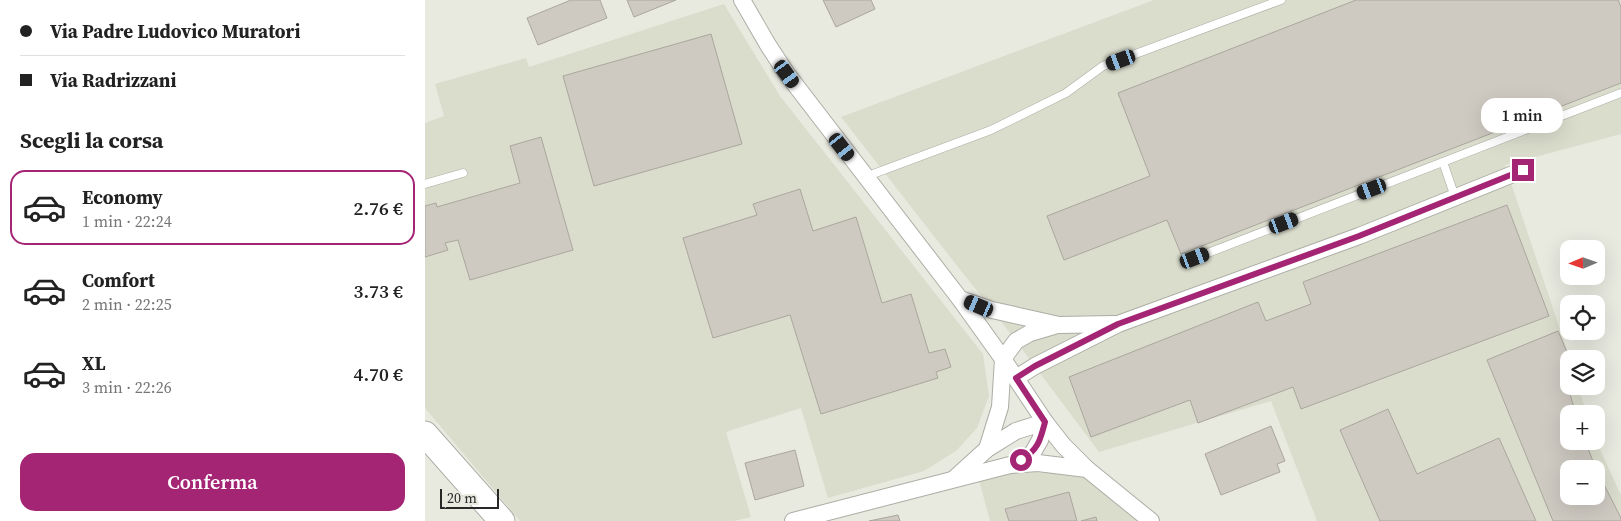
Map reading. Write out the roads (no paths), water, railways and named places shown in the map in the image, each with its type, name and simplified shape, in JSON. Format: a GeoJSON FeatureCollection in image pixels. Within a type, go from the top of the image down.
{"type":"FeatureCollection","features":[{"type":"Feature","properties":{"kind":"main road"},"geometry":{"type":"LineString","coordinates":[[425,434],[503,521]]}},
{"type":"Feature","properties":{"kind":"street"},"geometry":{"type":"LineString","coordinates":[[742,0],[763,38],[787,74],[960,298],[1045,422],[1087,469],[1151,521]]}},
{"type":"Feature","properties":{"kind":"street"},"geometry":{"type":"LineString","coordinates":[[1016,378],[1035,366],[1118,324],[1359,236],[1523,170]]}},
{"type":"Feature","properties":{"kind":"street"},"geometry":{"type":"LineString","coordinates":[[960,298],[992,310],[1059,325],[1118,324]]}},
{"type":"Feature","properties":{"kind":"street"},"geometry":{"type":"LineString","coordinates":[[987,449],[1000,407],[1003,359],[1016,341],[1030,333],[1059,325]]}},
{"type":"Feature","properties":{"kind":"street"},"geometry":{"type":"LineString","coordinates":[[953,480],[987,449],[1016,431],[1045,422]]}},
{"type":"Feature","properties":{"kind":"street"},"geometry":{"type":"LineString","coordinates":[[1010,466],[1031,454],[1039,440],[1045,422]]}},
{"type":"Feature","properties":{"kind":"street"},"geometry":{"type":"LineString","coordinates":[[793,521],[1010,466],[1038,463],[1087,469]]}},
{"type":"Feature","properties":{"kind":"lane"},"geometry":{"type":"LineString","coordinates":[[865,177],[991,130],[1066,93],[1103,66],[1281,0]]}},
{"type":"Feature","properties":{"kind":"lane"},"geometry":{"type":"LineString","coordinates":[[1195,258],[1621,93]]}},
{"type":"Feature","properties":{"kind":"lane"},"geometry":{"type":"LineString","coordinates":[[1443,162],[1455,198]]}},
{"type":"Feature","properties":{"kind":"lane"},"geometry":{"type":"LineString","coordinates":[[425,184],[463,173]]}}]}
